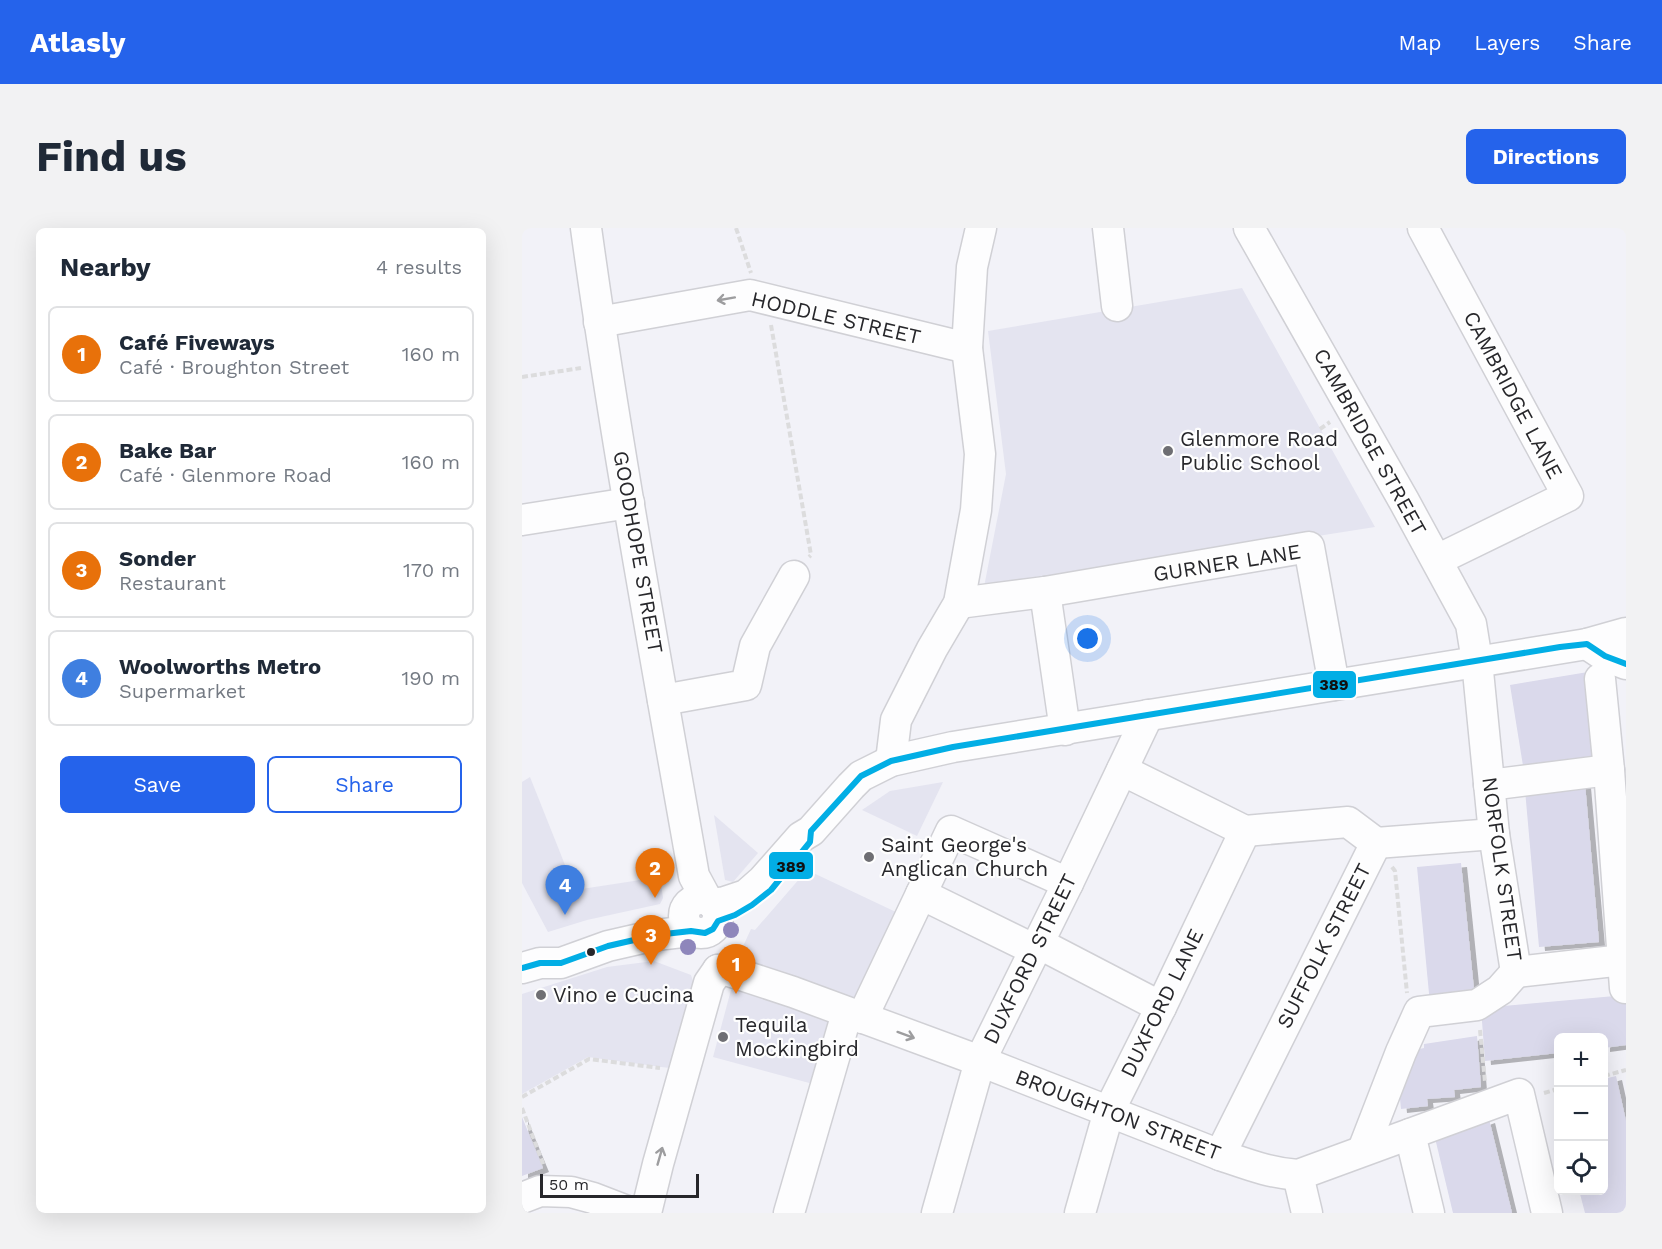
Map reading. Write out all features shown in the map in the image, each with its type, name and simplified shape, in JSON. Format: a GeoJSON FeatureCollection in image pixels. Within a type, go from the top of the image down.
{"type":"FeatureCollection","features":[{"type":"Feature","properties":{"kind":"street","name":"GOODHOPE STREET"},"geometry":{"type":"LineString","coordinates":[[586,228],[629,503],[703,921]]}},
{"type":"Feature","properties":{"kind":"street"},"geometry":{"type":"LineString","coordinates":[[891,761],[896,720],[958,603],[976,510],[980,454],[967,348],[972,267],[979,228]]}},
{"type":"Feature","properties":{"kind":"street"},"geometry":{"type":"LineString","coordinates":[[1108,228],[1117,306]]}},
{"type":"Feature","properties":{"kind":"street","name":"CAMBRIDGE STREET"},"geometry":{"type":"LineString","coordinates":[[1249,228],[1471,624],[1477,661]]}},
{"type":"Feature","properties":{"kind":"street","name":"CAMBRIDGE LANE"},"geometry":{"type":"LineString","coordinates":[[1423,228],[1568,496],[1437,560]]}},
{"type":"Feature","properties":{"kind":"street","name":"HODDLE STREET"},"geometry":{"type":"LineString","coordinates":[[599,322],[750,295],[967,348]]}},
{"type":"Feature","properties":{"kind":"street"},"geometry":{"type":"LineString","coordinates":[[522,520],[629,503]]}},
{"type":"Feature","properties":{"kind":"street","name":"GURNER LANE"},"geometry":{"type":"LineString","coordinates":[[958,603],[1045,592],[1309,547],[1334,685]]}},
{"type":"Feature","properties":{"kind":"street"},"geometry":{"type":"LineString","coordinates":[[663,700],[746,685],[755,646],[802,566]]}},
{"type":"Feature","properties":{"kind":"street"},"geometry":{"type":"LineString","coordinates":[[1045,592],[1065,730]]}},
{"type":"Feature","properties":{"kind":"street"},"geometry":{"type":"LineString","coordinates":[[531,965],[561,963],[608,946],[735,915],[771,890],[810,842],[811,831],[856,781],[891,761],[953,747],[1623,637]]}},
{"type":"Feature","properties":{"kind":"street"},"geometry":{"type":"LineString","coordinates":[[1587,644],[1605,656],[1626,664]]}},
{"type":"Feature","properties":{"kind":"street","name":"NORFOLK STREET"},"geometry":{"type":"LineString","coordinates":[[1477,661],[1494,834],[1516,972],[1624,974]]}},
{"type":"Feature","properties":{"kind":"street"},"geometry":{"type":"LineString","coordinates":[[1600,679],[1624,974]]}},
{"type":"Feature","properties":{"kind":"street","name":"DUXFORD STREET"},"geometry":{"type":"LineString","coordinates":[[938,1213],[980,1061],[1148,716]]}},
{"type":"Feature","properties":{"kind":"street"},"geometry":{"type":"LineString","coordinates":[[1122,770],[1245,831],[1348,822],[1376,843]]}},
{"type":"Feature","properties":{"kind":"street"},"geometry":{"type":"LineString","coordinates":[[1489,785],[1609,771]]}},
{"type":"Feature","properties":{"kind":"street"},"geometry":{"type":"LineString","coordinates":[[789,1213],[854,1016],[921,894],[951,831],[1068,883]]}},
{"type":"Feature","properties":{"kind":"street","name":"DUXFORD LANE"},"geometry":{"type":"LineString","coordinates":[[1080,1213],[1109,1111],[1245,831]]}},
{"type":"Feature","properties":{"kind":"street","name":"SUFFOLK STREET"},"geometry":{"type":"LineString","coordinates":[[1220,1155],[1376,843],[1494,834]]}},
{"type":"Feature","properties":{"kind":"street"},"geometry":{"type":"LineString","coordinates":[[921,894],[1161,1006]]}},
{"type":"Feature","properties":{"kind":"street"},"geometry":{"type":"LineString","coordinates":[[646,1213],[709,983],[703,921]]}},
{"type":"Feature","properties":{"kind":"street","name":"BROUGHTON STREET"},"geometry":{"type":"LineString","coordinates":[[703,921],[726,970],[980,1061],[1220,1155],[1278,1173],[1298,1174],[1519,1094],[1547,1213]]}},
{"type":"Feature","properties":{"kind":"street"},"geometry":{"type":"LineString","coordinates":[[1363,1150],[1419,1012],[1477,1005],[1500,990],[1516,972]]}},
{"type":"Feature","properties":{"kind":"street"},"geometry":{"type":"LineString","coordinates":[[1410,1134],[1429,1213]]}},
{"type":"Feature","properties":{"kind":"street"},"geometry":{"type":"LineString","coordinates":[[1298,1174],[1307,1213]]}},
{"type":"Feature","properties":{"kind":"street"},"geometry":{"type":"LineString","coordinates":[[522,1198],[540,1191],[571,1192],[632,1213]]}},
{"type":"Feature","properties":{"kind":"path"},"geometry":{"type":"LineString","coordinates":[[735,228],[763,298],[802,566]]}},
{"type":"Feature","properties":{"kind":"path"},"geometry":{"type":"LineString","coordinates":[[522,377],[606,364]]}},
{"type":"Feature","properties":{"kind":"path"},"geometry":{"type":"LineString","coordinates":[[1320,429],[1330,422]]}},
{"type":"Feature","properties":{"kind":"path"},"geometry":{"type":"LineString","coordinates":[[1376,843],[1395,871],[1409,1005],[1419,1012]]}},
{"type":"Feature","properties":{"kind":"path"},"geometry":{"type":"LineString","coordinates":[[1479,1025],[1488,1105]]}},
{"type":"Feature","properties":{"kind":"path"},"geometry":{"type":"LineString","coordinates":[[522,1097],[589,1059],[684,1072]]}},
{"type":"Feature","properties":{"kind":"path"},"geometry":{"type":"LineString","coordinates":[[1608,1075],[1626,1070]]}},
{"type":"Feature","properties":{"kind":"path"},"geometry":{"type":"LineString","coordinates":[[522,1108],[555,1191]]}},
{"type":"Feature","properties":{"kind":"shaded area","name":"Glenmore Road Public School"},"geometry":{"type":"Polygon","coordinates":[[[1242,288],[1375,527],[984,587],[1006,474],[988,331],[1242,288]]]}},
{"type":"Feature","properties":{"kind":"shaded area"},"geometry":{"type":"Polygon","coordinates":[[[530,777],[575,890],[660,877],[663,898],[660,904],[587,920],[548,932],[522,883],[522,782],[530,777]]]}},
{"type":"Feature","properties":{"kind":"shaded area"},"geometry":{"type":"Polygon","coordinates":[[[943,782],[917,836],[862,810],[890,791],[943,782]]]}},
{"type":"Feature","properties":{"kind":"shaded area"},"geometry":{"type":"Polygon","coordinates":[[[714,815],[758,853],[733,882],[725,880],[714,815]]]}},
{"type":"Feature","properties":{"kind":"shaded area"},"geometry":{"type":"Polygon","coordinates":[[[807,870],[898,913],[855,1003],[743,962],[739,955],[751,929],[755,930],[807,870]]]}},
{"type":"Feature","properties":{"kind":"shaded area"},"geometry":{"type":"Polygon","coordinates":[[[654,961],[691,975],[693,981],[669,1068],[588,1057],[522,1094],[522,994],[607,967],[654,961]]]}},
{"type":"Feature","properties":{"kind":"shaded area"},"geometry":{"type":"Polygon","coordinates":[[[737,988],[829,1022],[813,1084],[713,1057],[731,990],[737,988]]]}},
{"type":"Feature","properties":{"kind":"building"},"geometry":{"type":"Polygon","coordinates":[[[1588,672],[1598,765],[1524,772],[1510,685],[1588,672]]]}},
{"type":"Feature","properties":{"kind":"building"},"geometry":{"type":"Polygon","coordinates":[[[1585,784],[1599,942],[1539,947],[1525,790],[1585,784]]]}},
{"type":"Feature","properties":{"kind":"building"},"geometry":{"type":"Polygon","coordinates":[[[1461,863],[1475,999],[1430,1004],[1417,867],[1461,863]]]}},
{"type":"Feature","properties":{"kind":"building"},"geometry":{"type":"Polygon","coordinates":[[[1626,995],[1626,1045],[1608,1047],[1608,1033],[1554,1033],[1554,1053],[1485,1061],[1481,1008],[1626,995]]]}},
{"type":"Feature","properties":{"kind":"building"},"geometry":{"type":"Polygon","coordinates":[[[1477,1036],[1481,1087],[1454,1090],[1455,1097],[1427,1099],[1428,1106],[1401,1109],[1398,1078],[1410,1051],[1424,1048],[1424,1044],[1477,1036]]]}},
{"type":"Feature","properties":{"kind":"building"},"geometry":{"type":"Polygon","coordinates":[[[1616,1076],[1626,1121],[1626,1213],[1585,1213],[1580,1195],[1608,1195],[1608,1078],[1616,1076]]]}},
{"type":"Feature","properties":{"kind":"building"},"geometry":{"type":"Polygon","coordinates":[[[522,1117],[543,1168],[522,1176],[522,1117]]]}},
{"type":"Feature","properties":{"kind":"building"},"geometry":{"type":"Polygon","coordinates":[[[1489,1119],[1512,1213],[1453,1213],[1435,1138],[1489,1119]]]}},
{"type":"Feature","properties":{"kind":"transit line","name":"389"},"geometry":{"type":"LineString","coordinates":[[522,968],[540,963],[561,963],[608,946],[656,935],[691,931],[705,933],[713,929],[718,921],[735,915],[771,890],[810,842],[811,831],[861,776],[891,761],[953,747],[1560,647],[1587,644],[1605,656],[1626,664]]}},
{"type":"Feature","properties":{"kind":"place","name":"Glenmore Road Public School"},"geometry":{"type":"Point","coordinates":[1168,451]}},
{"type":"Feature","properties":{"kind":"place","name":"Saint George's Anglican Church"},"geometry":{"type":"Point","coordinates":[869,857]}},
{"type":"Feature","properties":{"kind":"place","name":"Bake Bar"},"geometry":{"type":"Point","coordinates":[655,898]}},
{"type":"Feature","properties":{"kind":"place","name":"Woolworths Metro"},"geometry":{"type":"Point","coordinates":[565,915]}},
{"type":"Feature","properties":{"kind":"place","name":"Sonder"},"geometry":{"type":"Point","coordinates":[651,965]}},
{"type":"Feature","properties":{"kind":"place","name":"Café Fiveways"},"geometry":{"type":"Point","coordinates":[736,994]}},
{"type":"Feature","properties":{"kind":"place","name":"Vino e Cucina"},"geometry":{"type":"Point","coordinates":[541,995]}},
{"type":"Feature","properties":{"kind":"place","name":"Tequila Mockingbird"},"geometry":{"type":"Point","coordinates":[723,1037]}}]}
